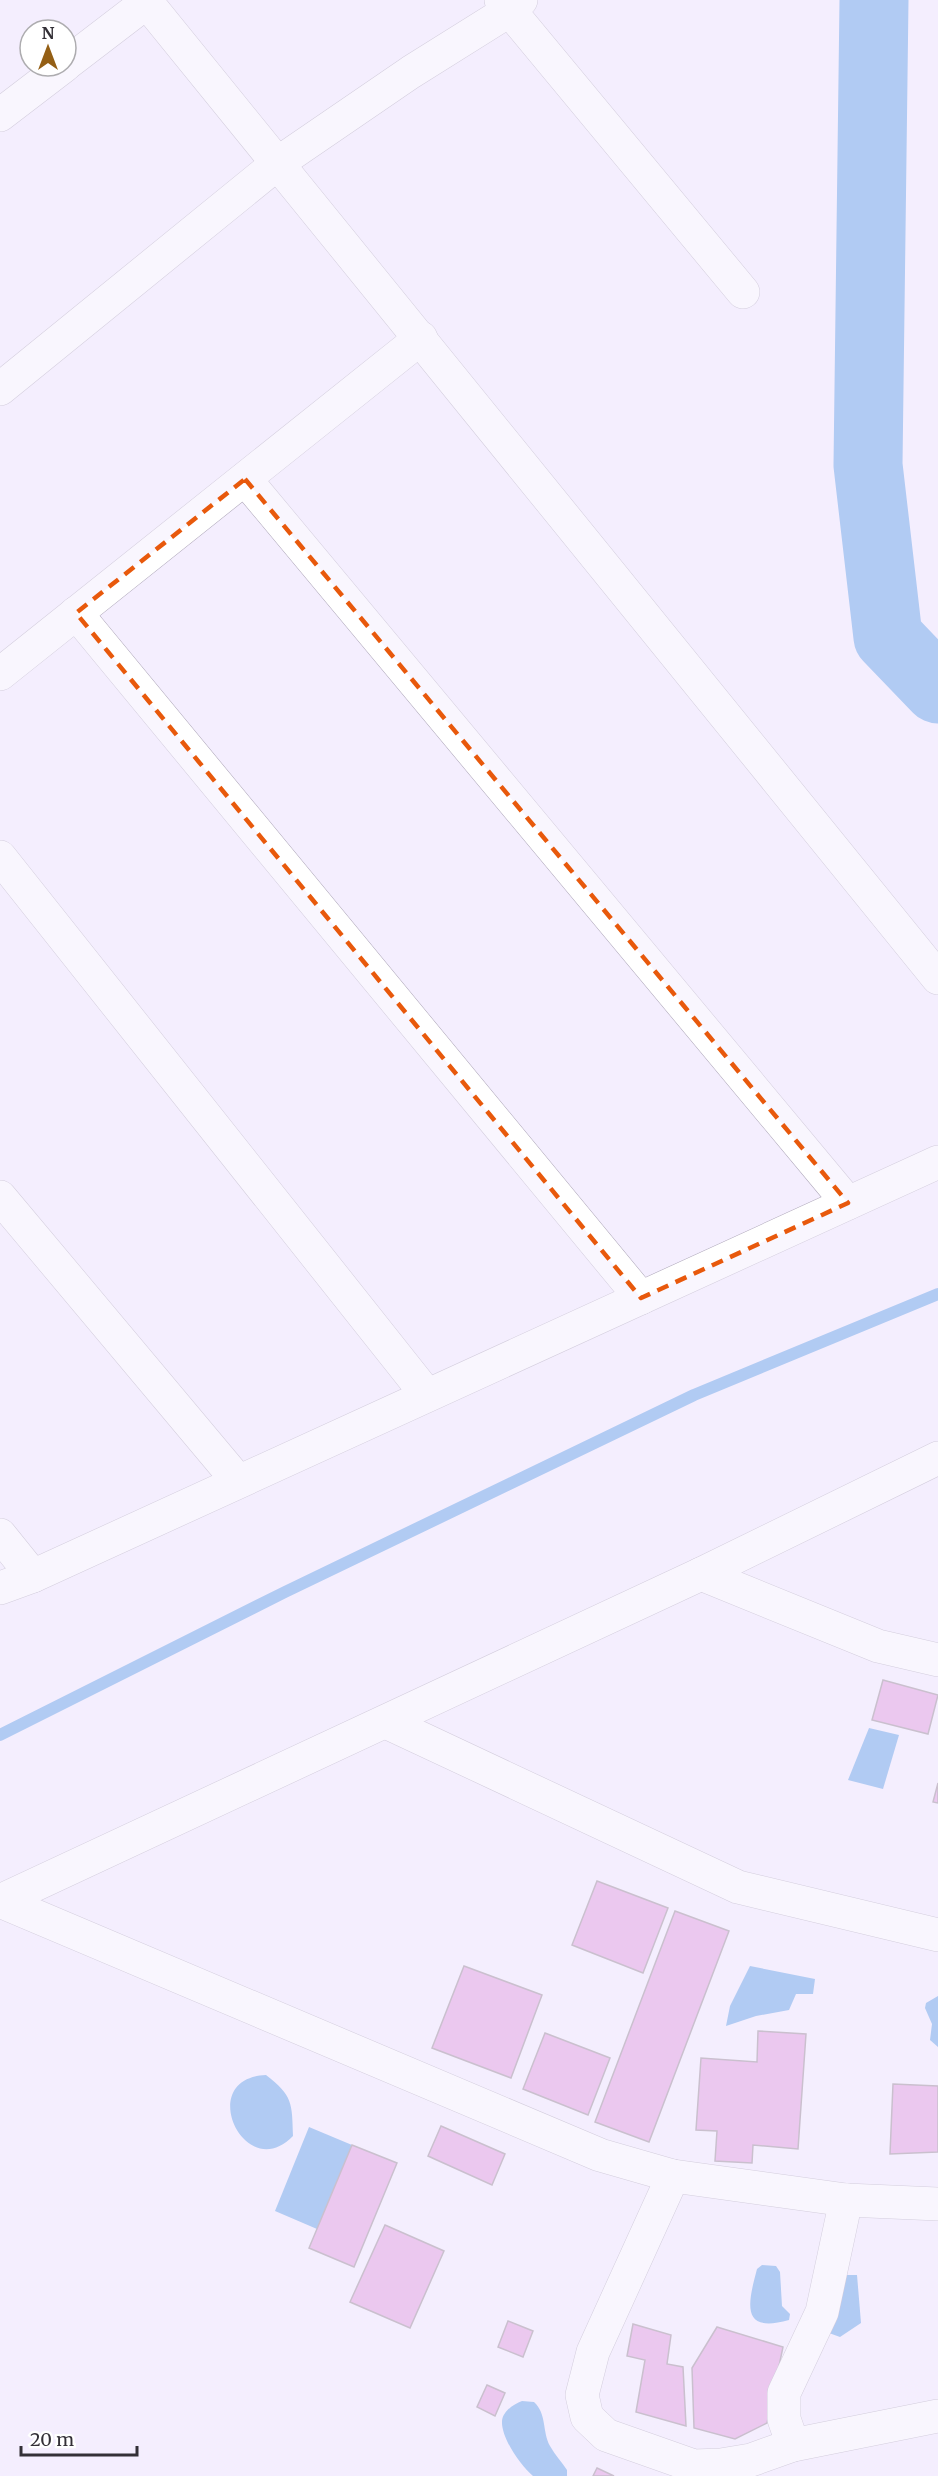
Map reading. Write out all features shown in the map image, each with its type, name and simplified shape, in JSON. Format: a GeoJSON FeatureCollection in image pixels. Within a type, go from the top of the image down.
{"type":"FeatureCollection","features":[{"type":"Feature","properties":{"kind":"street"},"geometry":{"type":"LineString","coordinates":[[78,55],[146,1],[938,978]]}},
{"type":"Feature","properties":{"kind":"street"},"geometry":{"type":"LineString","coordinates":[[0,389],[278,163],[511,3],[743,292]]}},
{"type":"Feature","properties":{"kind":"street"},"geometry":{"type":"LineString","coordinates":[[0,115],[48,78]]}},
{"type":"Feature","properties":{"kind":"street"},"geometry":{"type":"LineString","coordinates":[[0,674],[421,339]]}},
{"type":"Feature","properties":{"kind":"street"},"geometry":{"type":"LineString","coordinates":[[245,479],[848,1203]]}},
{"type":"Feature","properties":{"kind":"street"},"geometry":{"type":"LineString","coordinates":[[76,613],[641,1298]]}},
{"type":"Feature","properties":{"kind":"street"},"geometry":{"type":"LineString","coordinates":[[0,858],[427,1395]]}},
{"type":"Feature","properties":{"kind":"street"},"geometry":{"type":"LineString","coordinates":[[0,1588],[33,1576],[938,1162]]}},
{"type":"Feature","properties":{"kind":"street"},"geometry":{"type":"LineString","coordinates":[[0,1197],[238,1481]]}},
{"type":"Feature","properties":{"kind":"street"},"geometry":{"type":"LineString","coordinates":[[0,1901],[701,1574],[938,1458]]}},
{"type":"Feature","properties":{"kind":"street"},"geometry":{"type":"LineString","coordinates":[[0,1534],[33,1576]]}},
{"type":"Feature","properties":{"kind":"street"},"geometry":{"type":"LineString","coordinates":[[701,1574],[878,1646],[938,1660]]}},
{"type":"Feature","properties":{"kind":"street"},"geometry":{"type":"LineString","coordinates":[[387,1722],[738,1887],[938,1935]]}},
{"type":"Feature","properties":{"kind":"street"},"geometry":{"type":"LineString","coordinates":[[0,1901],[600,2155],[673,2176],[846,2200],[938,2204]]}},
{"type":"Feature","properties":{"kind":"street"},"geometry":{"type":"LineString","coordinates":[[673,2176],[593,2352],[582,2395],[587,2417],[606,2435],[694,2466],[721,2465],[751,2460],[793,2445],[938,2416]]}},
{"type":"Feature","properties":{"kind":"street"},"geometry":{"type":"LineString","coordinates":[[793,2445],[784,2419],[784,2393],[822,2312],[846,2200]]}},
{"type":"Feature","properties":{"kind":"highlighted area"},"geometry":{"type":"Polygon","coordinates":[[[245,479],[848,1203],[641,1298],[76,613],[245,479]]]}},
{"type":"Feature","properties":{"kind":"water"},"geometry":{"type":"Polygon","coordinates":[[[869,1728],[899,1735],[883,1789],[848,1780],[869,1728]]]}},
{"type":"Feature","properties":{"kind":"water"},"geometry":{"type":"Polygon","coordinates":[[[750,1966],[815,1979],[813,1994],[796,1994],[789,2010],[756,2016],[726,2026],[730,2006],[750,1966]]]}},
{"type":"Feature","properties":{"kind":"water"},"geometry":{"type":"Polygon","coordinates":[[[938,1996],[938,2047],[930,2040],[932,2024],[925,2008],[926,2003],[938,1996]]]}},
{"type":"Feature","properties":{"kind":"water"},"geometry":{"type":"Polygon","coordinates":[[[266,2075],[286,2095],[292,2116],[293,2136],[275,2148],[258,2148],[244,2139],[234,2125],[230,2109],[233,2093],[245,2081],[266,2075]]]}},
{"type":"Feature","properties":{"kind":"water"},"geometry":{"type":"Polygon","coordinates":[[[309,2127],[352,2145],[317,2229],[275,2211],[309,2127]]]}},
{"type":"Feature","properties":{"kind":"water"},"geometry":{"type":"Polygon","coordinates":[[[762,2265],[776,2266],[780,2272],[782,2306],[790,2314],[789,2320],[762,2323],[755,2319],[751,2312],[751,2293],[757,2269],[762,2265]]]}},
{"type":"Feature","properties":{"kind":"water"},"geometry":{"type":"Polygon","coordinates":[[[842,2275],[857,2275],[861,2323],[840,2337],[829,2333],[842,2275]]]}},
{"type":"Feature","properties":{"kind":"water"},"geometry":{"type":"Polygon","coordinates":[[[522,2401],[534,2402],[541,2412],[548,2440],[567,2470],[567,2476],[533,2476],[513,2451],[505,2435],[502,2421],[512,2406],[522,2401]]]}},
{"type":"Feature","properties":{"kind":"building"},"geometry":{"type":"Polygon","coordinates":[[[883,1680],[938,1695],[928,1734],[872,1720],[883,1680]]]}},
{"type":"Feature","properties":{"kind":"building"},"geometry":{"type":"Polygon","coordinates":[[[938,1783],[938,1803],[933,1802],[938,1783]]]}},
{"type":"Feature","properties":{"kind":"building"},"geometry":{"type":"Polygon","coordinates":[[[597,1881],[668,1908],[643,1973],[572,1945],[597,1881]]]}},
{"type":"Feature","properties":{"kind":"building"},"geometry":{"type":"Polygon","coordinates":[[[675,1911],[729,1931],[649,2142],[595,2122],[675,1911]]]}},
{"type":"Feature","properties":{"kind":"building"},"geometry":{"type":"Polygon","coordinates":[[[464,1966],[542,1995],[511,2078],[432,2048],[464,1966]]]}},
{"type":"Feature","properties":{"kind":"building"},"geometry":{"type":"Polygon","coordinates":[[[758,2031],[806,2034],[798,2149],[753,2145],[752,2163],[715,2161],[717,2131],[696,2130],[701,2058],[757,2062],[758,2031]]]}},
{"type":"Feature","properties":{"kind":"building"},"geometry":{"type":"Polygon","coordinates":[[[545,2033],[610,2058],[588,2115],[523,2089],[545,2033]]]}},
{"type":"Feature","properties":{"kind":"building"},"geometry":{"type":"Polygon","coordinates":[[[893,2084],[938,2086],[938,2152],[890,2154],[893,2084]]]}},
{"type":"Feature","properties":{"kind":"building"},"geometry":{"type":"Polygon","coordinates":[[[441,2126],[505,2154],[492,2185],[428,2156],[441,2126]]]}},
{"type":"Feature","properties":{"kind":"building"},"geometry":{"type":"Polygon","coordinates":[[[352,2145],[397,2163],[354,2267],[309,2248],[352,2145]]]}},
{"type":"Feature","properties":{"kind":"building"},"geometry":{"type":"Polygon","coordinates":[[[385,2225],[444,2251],[410,2328],[350,2302],[385,2225]]]}},
{"type":"Feature","properties":{"kind":"building"},"geometry":{"type":"Polygon","coordinates":[[[508,2321],[533,2331],[523,2357],[498,2347],[508,2321]]]}},
{"type":"Feature","properties":{"kind":"building"},"geometry":{"type":"Polygon","coordinates":[[[633,2324],[671,2335],[667,2364],[683,2367],[686,2426],[636,2412],[645,2360],[627,2356],[633,2324]]]}},
{"type":"Feature","properties":{"kind":"building"},"geometry":{"type":"Polygon","coordinates":[[[717,2327],[783,2347],[767,2423],[735,2439],[694,2428],[692,2368],[717,2327]]]}},
{"type":"Feature","properties":{"kind":"building"},"geometry":{"type":"Polygon","coordinates":[[[487,2385],[505,2393],[495,2416],[477,2407],[487,2385]]]}},
{"type":"Feature","properties":{"kind":"building"},"geometry":{"type":"Polygon","coordinates":[[[597,2468],[614,2476],[593,2476],[597,2468]]]}},
{"type":"Feature","properties":{"kind":"waterway"},"geometry":{"type":"LineString","coordinates":[[874,0],[868,465],[888,637],[938,689]]}},
{"type":"Feature","properties":{"kind":"waterway"},"geometry":{"type":"LineString","coordinates":[[0,1735],[285,1592],[694,1395],[938,1294]]}}]}
